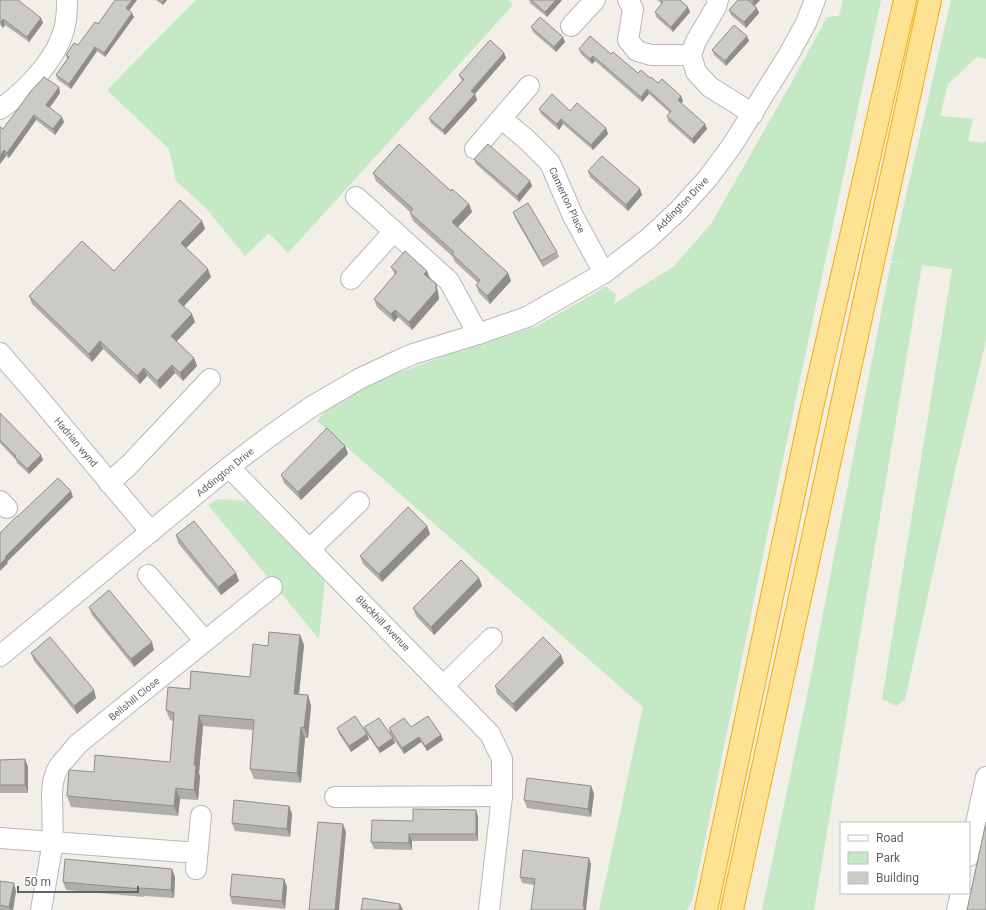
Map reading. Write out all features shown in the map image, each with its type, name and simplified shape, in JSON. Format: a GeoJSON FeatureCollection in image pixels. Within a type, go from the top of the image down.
{"type":"FeatureCollection","features":[{"type":"Feature","properties":{"kind":"highway"},"geometry":{"type":"LineString","coordinates":[[706,910],[811,412],[905,0]]}},
{"type":"Feature","properties":{"kind":"highway"},"geometry":{"type":"LineString","coordinates":[[732,910],[930,0]]}},
{"type":"Feature","properties":{"kind":"street"},"geometry":{"type":"LineString","coordinates":[[0,109],[35,79],[53,54],[65,26],[67,0]]}},
{"type":"Feature","properties":{"kind":"street"},"geometry":{"type":"LineString","coordinates":[[571,26],[595,0]]}},
{"type":"Feature","properties":{"kind":"street"},"geometry":{"type":"LineString","coordinates":[[628,0],[633,9],[628,40],[637,51],[651,55],[691,55]]}},
{"type":"Feature","properties":{"kind":"street"},"geometry":{"type":"LineString","coordinates":[[718,0],[716,7],[696,41],[691,55],[696,72],[710,87],[753,114]]}},
{"type":"Feature","properties":{"kind":"street","name":"Addington Drive"},"geometry":{"type":"LineString","coordinates":[[0,656],[230,467],[311,406],[359,378],[413,354],[527,317],[604,273],[649,238],[679,210],[712,172],[731,147],[753,114],[789,54],[806,23],[815,0]]}},
{"type":"Feature","properties":{"kind":"street"},"geometry":{"type":"LineString","coordinates":[[475,149],[529,86]]}},
{"type":"Feature","properties":{"kind":"street","name":"Camerton Place"},"geometry":{"type":"LineString","coordinates":[[502,119],[527,140],[550,163],[573,216],[604,273]]}},
{"type":"Feature","properties":{"kind":"street"},"geometry":{"type":"LineString","coordinates":[[356,197],[450,280],[478,334]]}},
{"type":"Feature","properties":{"kind":"street"},"geometry":{"type":"LineString","coordinates":[[350,279],[394,231]]}},
{"type":"Feature","properties":{"kind":"street","name":"Hadrian wynd"},"geometry":{"type":"LineString","coordinates":[[0,353],[151,532]]}},
{"type":"Feature","properties":{"kind":"street"},"geometry":{"type":"LineString","coordinates":[[109,483],[129,465],[210,379]]}},
{"type":"Feature","properties":{"kind":"street","name":"Blackhill Avenue"},"geometry":{"type":"LineString","coordinates":[[230,467],[490,734],[502,759],[502,796],[490,910]]}},
{"type":"Feature","properties":{"kind":"street"},"geometry":{"type":"LineString","coordinates":[[310,549],[359,502]]}},
{"type":"Feature","properties":{"kind":"street"},"geometry":{"type":"LineString","coordinates":[[148,575],[205,641]]}},
{"type":"Feature","properties":{"kind":"street","name":"Bellshill Close"},"geometry":{"type":"LineString","coordinates":[[41,910],[53,842],[53,788],[56,772],[60,765],[78,744],[272,587]]}},
{"type":"Feature","properties":{"kind":"street"},"geometry":{"type":"LineString","coordinates":[[443,686],[492,638]]}},
{"type":"Feature","properties":{"kind":"street"},"geometry":{"type":"LineString","coordinates":[[970,851],[986,777]]}},
{"type":"Feature","properties":{"kind":"street"},"geometry":{"type":"LineString","coordinates":[[335,797],[502,796]]}},
{"type":"Feature","properties":{"kind":"street"},"geometry":{"type":"LineString","coordinates":[[0,838],[176,852],[197,860],[201,816]]}},
{"type":"Feature","properties":{"kind":"street"},"geometry":{"type":"LineString","coordinates":[[957,910],[961,894]]}},
{"type":"Feature","properties":{"kind":"green space"},"geometry":{"type":"Polygon","coordinates":[[[196,0],[508,0],[513,5],[288,253],[269,233],[245,256],[205,207],[176,181],[169,149],[107,90],[196,0]]]}},
{"type":"Feature","properties":{"kind":"green space"},"geometry":{"type":"Polygon","coordinates":[[[843,0],[881,0],[775,497],[693,898],[687,910],[599,910],[643,707],[317,421],[337,399],[390,376],[447,355],[535,327],[606,286],[616,295],[614,304],[673,267],[711,224],[827,17],[839,16],[843,0]]]}},
{"type":"Feature","properties":{"kind":"green space"},"geometry":{"type":"Polygon","coordinates":[[[951,0],[986,0],[986,59],[977,57],[948,84],[940,116],[973,119],[968,141],[984,143],[986,141],[986,340],[955,471],[905,700],[896,706],[882,699],[952,269],[922,265],[814,910],[762,910],[810,681],[891,262],[909,264],[891,261],[951,0]]]}},
{"type":"Feature","properties":{"kind":"green space"},"geometry":{"type":"Polygon","coordinates":[[[218,499],[246,501],[325,580],[319,639],[208,505],[218,499]]]}},
{"type":"Feature","properties":{"kind":"building"},"geometry":{"type":"Polygon","coordinates":[[[0,0],[18,0],[41,18],[27,37],[3,19],[1,22],[0,21],[0,0]]]}},
{"type":"Feature","properties":{"kind":"building"},"geometry":{"type":"Polygon","coordinates":[[[115,0],[132,0],[126,8],[132,13],[104,53],[95,47],[69,84],[56,75],[69,57],[66,55],[74,43],[78,45],[95,22],[98,24],[115,0]]]}},
{"type":"Feature","properties":{"kind":"building"},"geometry":{"type":"Polygon","coordinates":[[[531,0],[556,0],[545,12],[531,0]]]}},
{"type":"Feature","properties":{"kind":"building"},"geometry":{"type":"Polygon","coordinates":[[[661,0],[680,0],[688,7],[671,27],[655,12],[663,2],[661,0]]]}},
{"type":"Feature","properties":{"kind":"building"},"geometry":{"type":"Polygon","coordinates":[[[738,0],[748,0],[757,8],[744,22],[729,10],[738,0]]]}},
{"type":"Feature","properties":{"kind":"building"},"geometry":{"type":"Polygon","coordinates":[[[540,17],[563,37],[554,47],[531,27],[540,17]]]}},
{"type":"Feature","properties":{"kind":"building"},"geometry":{"type":"Polygon","coordinates":[[[734,25],[747,36],[725,61],[712,50],[734,25]]]}},
{"type":"Feature","properties":{"kind":"building"},"geometry":{"type":"Polygon","coordinates":[[[590,36],[611,54],[613,52],[638,73],[641,70],[658,83],[662,79],[681,96],[678,100],[705,124],[692,139],[667,116],[671,111],[647,89],[641,97],[593,56],[590,59],[579,49],[590,36]]]}},
{"type":"Feature","properties":{"kind":"building"},"geometry":{"type":"Polygon","coordinates":[[[490,40],[504,53],[471,91],[475,94],[443,130],[429,118],[464,79],[459,75],[490,40]]]}},
{"type":"Feature","properties":{"kind":"building"},"geometry":{"type":"Polygon","coordinates":[[[44,77],[59,87],[46,105],[62,117],[53,129],[34,115],[7,153],[4,150],[0,156],[0,127],[3,129],[31,91],[44,77]]]}},
{"type":"Feature","properties":{"kind":"building"},"geometry":{"type":"Polygon","coordinates":[[[552,94],[570,111],[577,103],[606,128],[591,145],[561,119],[557,124],[539,109],[552,94]]]}},
{"type":"Feature","properties":{"kind":"building"},"geometry":{"type":"Polygon","coordinates":[[[399,144],[451,191],[452,189],[469,204],[452,222],[508,273],[487,296],[476,285],[480,280],[452,254],[454,252],[410,213],[413,209],[373,173],[399,144]]]}},
{"type":"Feature","properties":{"kind":"building"},"geometry":{"type":"Polygon","coordinates":[[[488,144],[530,181],[517,196],[474,159],[488,144]]]}},
{"type":"Feature","properties":{"kind":"building"},"geometry":{"type":"Polygon","coordinates":[[[602,156],[640,189],[626,205],[588,171],[602,156]]]}},
{"type":"Feature","properties":{"kind":"building"},"geometry":{"type":"Polygon","coordinates":[[[180,200],[202,221],[181,243],[208,269],[178,301],[192,314],[171,336],[194,358],[180,373],[172,365],[157,381],[144,368],[137,376],[100,341],[89,354],[29,296],[82,241],[114,271],[180,200]]]}},
{"type":"Feature","properties":{"kind":"building"},"geometry":{"type":"Polygon","coordinates":[[[528,203],[557,252],[541,261],[513,212],[528,203]]]}},
{"type":"Feature","properties":{"kind":"building"},"geometry":{"type":"Polygon","coordinates":[[[405,251],[427,271],[424,274],[436,284],[436,291],[409,322],[395,310],[391,314],[374,299],[397,272],[391,267],[405,251]]]}},
{"type":"Feature","properties":{"kind":"building"},"geometry":{"type":"Polygon","coordinates":[[[0,413],[41,455],[27,469],[0,440],[0,413]]]}},
{"type":"Feature","properties":{"kind":"building"},"geometry":{"type":"Polygon","coordinates":[[[327,428],[345,446],[298,492],[281,475],[327,428]]]}},
{"type":"Feature","properties":{"kind":"building"},"geometry":{"type":"Polygon","coordinates":[[[58,478],[71,491],[5,557],[6,558],[0,564],[0,533],[58,478]]]}},
{"type":"Feature","properties":{"kind":"building"},"geometry":{"type":"Polygon","coordinates":[[[408,507],[427,526],[379,574],[360,556],[408,507]]]}},
{"type":"Feature","properties":{"kind":"building"},"geometry":{"type":"Polygon","coordinates":[[[194,521],[236,573],[218,587],[176,535],[194,521]]]}},
{"type":"Feature","properties":{"kind":"building"},"geometry":{"type":"Polygon","coordinates":[[[461,560],[479,578],[431,627],[413,608],[461,560]]]}},
{"type":"Feature","properties":{"kind":"building"},"geometry":{"type":"Polygon","coordinates":[[[109,590],[152,642],[131,659],[89,607],[109,590]]]}},
{"type":"Feature","properties":{"kind":"building"},"geometry":{"type":"Polygon","coordinates":[[[269,632],[300,635],[294,694],[308,695],[304,728],[301,727],[297,773],[250,769],[254,720],[199,715],[194,765],[196,765],[194,790],[176,788],[174,806],[67,796],[69,770],[94,772],[95,755],[170,762],[174,713],[166,710],[168,687],[190,689],[191,671],[250,677],[253,644],[268,646],[269,632]]]}},
{"type":"Feature","properties":{"kind":"building"},"geometry":{"type":"Polygon","coordinates":[[[50,637],[94,690],[74,706],[31,653],[50,637]]]}},
{"type":"Feature","properties":{"kind":"building"},"geometry":{"type":"Polygon","coordinates":[[[543,637],[561,655],[513,704],[495,686],[543,637]]]}},
{"type":"Feature","properties":{"kind":"building"},"geometry":{"type":"Polygon","coordinates":[[[355,716],[367,734],[349,746],[337,728],[355,716]]]}},
{"type":"Feature","properties":{"kind":"building"},"geometry":{"type":"Polygon","coordinates":[[[428,716],[441,735],[425,746],[419,737],[402,748],[389,728],[404,718],[411,727],[428,716]]]}},
{"type":"Feature","properties":{"kind":"building"},"geometry":{"type":"Polygon","coordinates":[[[379,718],[393,738],[378,748],[364,727],[379,718]]]}},
{"type":"Feature","properties":{"kind":"building"},"geometry":{"type":"Polygon","coordinates":[[[25,759],[25,785],[0,785],[0,760],[25,759]]]}},
{"type":"Feature","properties":{"kind":"building"},"geometry":{"type":"Polygon","coordinates":[[[527,778],[591,786],[588,809],[524,800],[527,778]]]}},
{"type":"Feature","properties":{"kind":"building"},"geometry":{"type":"Polygon","coordinates":[[[234,800],[289,806],[287,829],[232,823],[234,800]]]}},
{"type":"Feature","properties":{"kind":"building"},"geometry":{"type":"Polygon","coordinates":[[[413,809],[476,810],[476,834],[409,834],[409,843],[371,842],[372,820],[413,821],[413,809]]]}},
{"type":"Feature","properties":{"kind":"building"},"geometry":{"type":"Polygon","coordinates":[[[318,822],[343,824],[335,910],[309,910],[318,822]]]}},
{"type":"Feature","properties":{"kind":"building"},"geometry":{"type":"Polygon","coordinates":[[[986,822],[986,910],[967,910],[986,822]]]}},
{"type":"Feature","properties":{"kind":"building"},"geometry":{"type":"Polygon","coordinates":[[[523,850],[589,858],[583,906],[584,910],[531,910],[535,879],[520,877],[523,850]]]}},
{"type":"Feature","properties":{"kind":"building"},"geometry":{"type":"Polygon","coordinates":[[[65,859],[172,869],[171,890],[141,889],[63,882],[65,859]]]}},
{"type":"Feature","properties":{"kind":"building"},"geometry":{"type":"Polygon","coordinates":[[[232,874],[284,879],[282,901],[230,896],[232,874]]]}},
{"type":"Feature","properties":{"kind":"building"},"geometry":{"type":"Polygon","coordinates":[[[0,881],[14,883],[9,907],[0,905],[0,881]]]}},
{"type":"Feature","properties":{"kind":"building"},"geometry":{"type":"Polygon","coordinates":[[[363,898],[400,904],[399,910],[361,910],[363,898]]]}}]}
